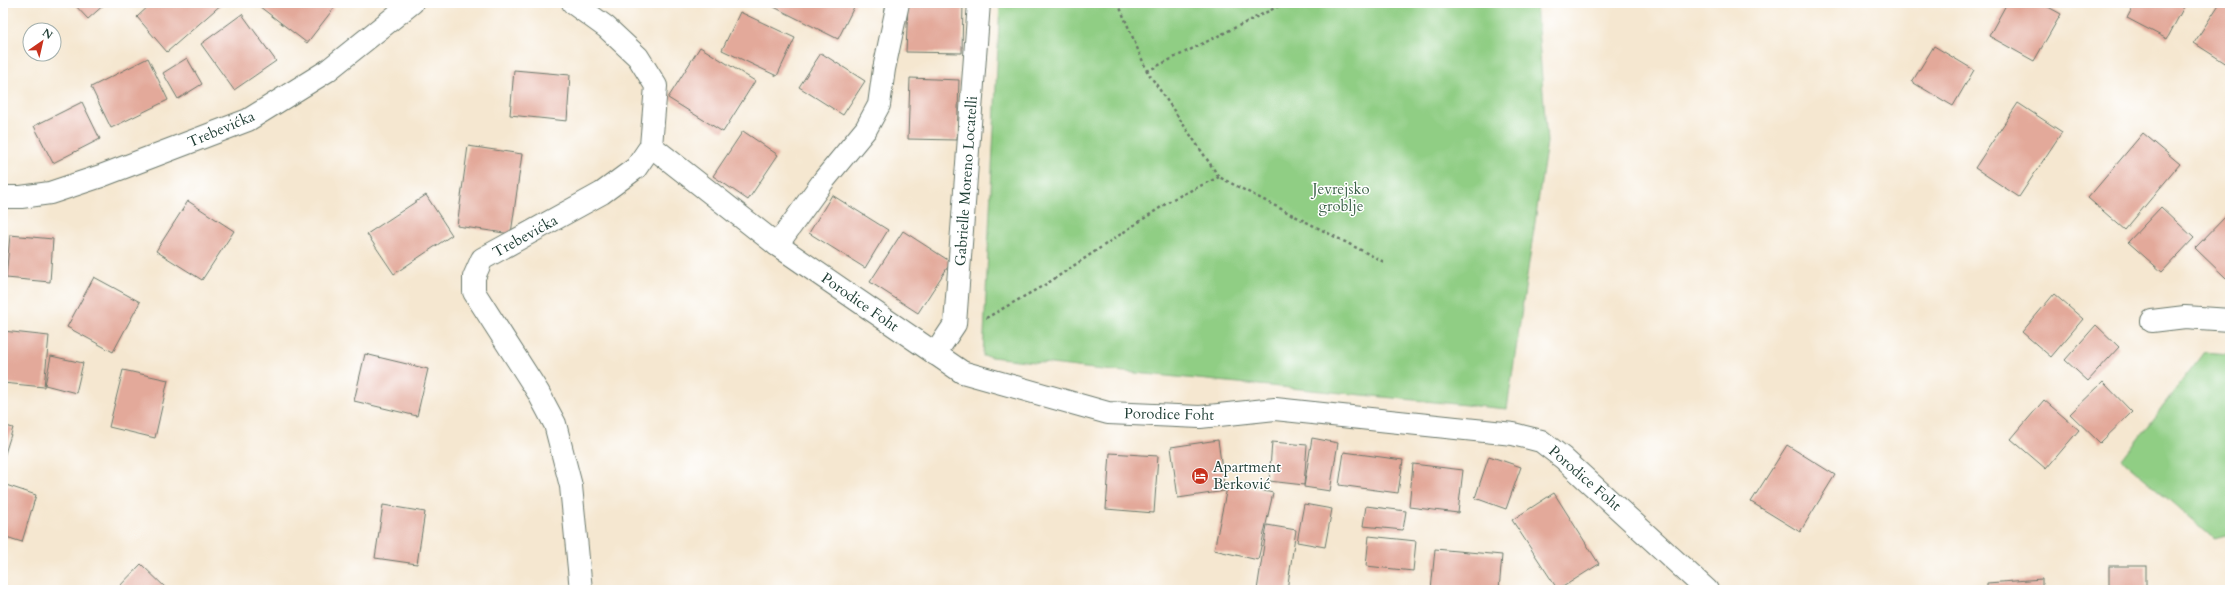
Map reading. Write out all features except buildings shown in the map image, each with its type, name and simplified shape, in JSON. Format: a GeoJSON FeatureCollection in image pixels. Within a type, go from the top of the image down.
{"type":"FeatureCollection","features":[{"type":"Feature","properties":{"kind":"street","name":"Trebevićka"},"geometry":{"type":"LineString","coordinates":[[3,197],[22,197],[50,193],[101,176],[248,120],[327,71],[412,3]]}},
{"type":"Feature","properties":{"kind":"street","name":"Trebevićka"},"geometry":{"type":"LineString","coordinates":[[573,3],[606,27],[638,56],[656,86],[651,146],[636,168],[602,193],[482,259],[474,277],[474,292],[538,392],[555,424],[571,486],[581,590]]}},
{"type":"Feature","properties":{"kind":"street"},"geometry":{"type":"LineString","coordinates":[[777,245],[824,180],[866,129],[879,105],[884,69],[898,3]]}},
{"type":"Feature","properties":{"kind":"street","name":"Gabrielle Moreno Locatelli"},"geometry":{"type":"LineString","coordinates":[[935,354],[955,324],[979,3]]}},
{"type":"Feature","properties":{"kind":"street","name":"Porodice Foht"},"geometry":{"type":"LineString","coordinates":[[651,146],[777,245],[962,372],[1108,413],[1200,417],[1275,409],[1513,434],[1541,441],[1563,458],[1645,531],[1707,590]]}},
{"type":"Feature","properties":{"kind":"street"},"geometry":{"type":"LineString","coordinates":[[2152,321],[2185,317],[2230,320]]}},
{"type":"Feature","properties":{"kind":"path"},"geometry":{"type":"LineString","coordinates":[[1118,3],[1147,71],[1219,178],[1386,263]]}},
{"type":"Feature","properties":{"kind":"path"},"geometry":{"type":"LineString","coordinates":[[1147,71],[1285,3]]}},
{"type":"Feature","properties":{"kind":"path"},"geometry":{"type":"LineString","coordinates":[[948,335],[996,314],[1048,283],[1173,199],[1219,178]]}},
{"type":"Feature","properties":{"kind":"green space","name":"Jevrejsko groblje"},"geometry":{"type":"Polygon","coordinates":[[[1000,3],[1536,3],[1547,142],[1507,409],[1094,369],[983,356],[1000,3]]]}},
{"type":"Feature","properties":{"kind":"green space"},"geometry":{"type":"Polygon","coordinates":[[[2204,352],[2230,354],[2230,535],[2214,539],[2122,459],[2204,352]]]}},
{"type":"Feature","properties":{"kind":"place","name":"Apartment Berković"},"geometry":{"type":"Point","coordinates":[1200,476]}}]}
